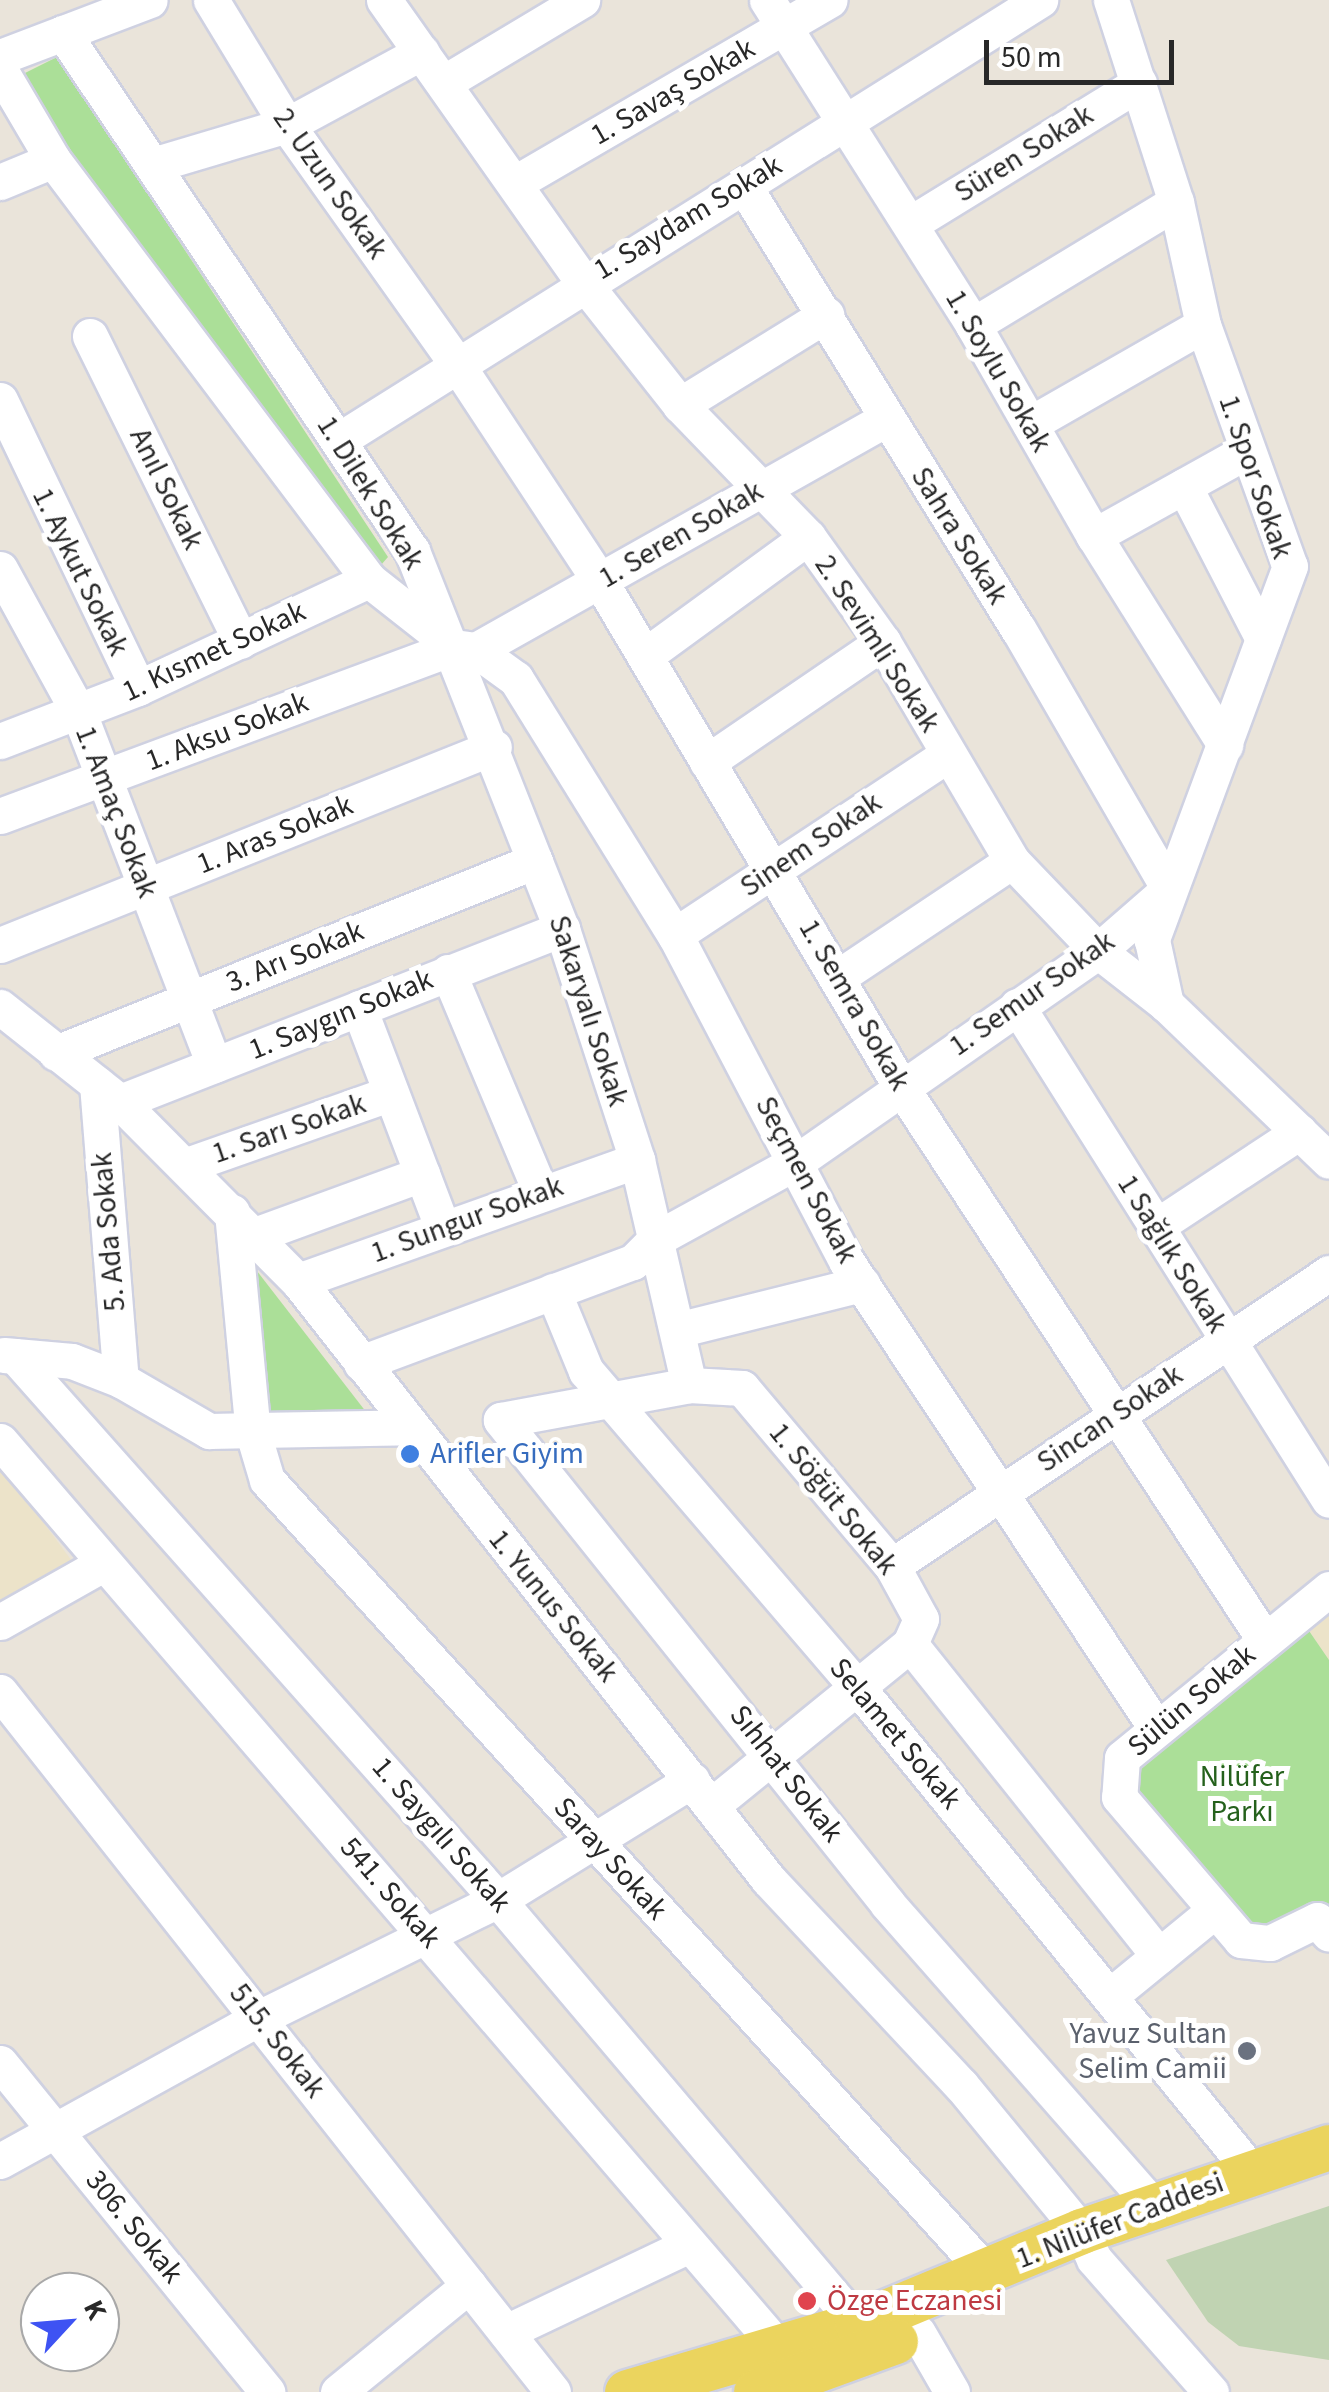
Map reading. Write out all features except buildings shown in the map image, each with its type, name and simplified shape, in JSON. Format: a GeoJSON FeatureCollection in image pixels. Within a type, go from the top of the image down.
{"type":"FeatureCollection","features":[{"type":"Feature","properties":{"kind":"main road","name":"1. Nilüfer Caddesi"},"geometry":{"type":"LineString","coordinates":[[756,2392],[918,2333],[1088,2245],[1153,2206],[1329,2146]]}},
{"type":"Feature","properties":{"kind":"main road","name":"1. Nilüfer Caddesi"},"geometry":{"type":"LineString","coordinates":[[627,2392],[857,2324],[987,2273],[1329,2177]]}},
{"type":"Feature","properties":{"kind":"street","name":"2. Uzun Sokak"},"geometry":{"type":"LineString","coordinates":[[211,0],[287,125],[456,362]]}},
{"type":"Feature","properties":{"kind":"street","name":"2. Sevimli Sokak"},"geometry":{"type":"LineString","coordinates":[[384,0],[583,282],[680,405],[808,538],[883,642],[1012,861],[1098,952],[1166,1004],[1329,1162]]}},
{"type":"Feature","properties":{"kind":"street"},"geometry":{"type":"LineString","coordinates":[[445,82],[582,0]]}},
{"type":"Feature","properties":{"kind":"street","name":"1. Savaş Sokak"},"geometry":{"type":"LineString","coordinates":[[515,183],[777,13],[830,0]]}},
{"type":"Feature","properties":{"kind":"street","name":"1. Saydam Sokak"},"geometry":{"type":"LineString","coordinates":[[339,440],[583,282],[1040,0]]}},
{"type":"Feature","properties":{"kind":"street","name":"1. Spor Sokak"},"geometry":{"type":"LineString","coordinates":[[1111,0],[1176,202],[1203,326],[1245,452],[1290,566],[1152,940],[1166,1004]]}},
{"type":"Feature","properties":{"kind":"street"},"geometry":{"type":"LineString","coordinates":[[0,57],[133,3]]}},
{"type":"Feature","properties":{"kind":"street","name":"1. Soylu Sokak"},"geometry":{"type":"LineString","coordinates":[[777,13],[973,325],[1094,536],[1225,745]]}},
{"type":"Feature","properties":{"kind":"street","name":"1. Dilek Sokak"},"geometry":{"type":"LineString","coordinates":[[63,32],[156,164],[412,551],[465,648]]}},
{"type":"Feature","properties":{"kind":"street"},"geometry":{"type":"LineString","coordinates":[[156,164],[287,125],[422,52]]}},
{"type":"Feature","properties":{"kind":"street","name":"1. Dilek Sokak"},"geometry":{"type":"LineString","coordinates":[[0,70],[53,160],[369,580],[465,648]]}},
{"type":"Feature","properties":{"kind":"street","name":"Süren Sokak"},"geometry":{"type":"LineString","coordinates":[[910,224],[1138,83]]}},
{"type":"Feature","properties":{"kind":"street"},"geometry":{"type":"LineString","coordinates":[[0,182],[53,160]]}},
{"type":"Feature","properties":{"kind":"street","name":"Sahra Sokak"},"geometry":{"type":"LineString","coordinates":[[744,186],[1018,629],[1169,889]]}},
{"type":"Feature","properties":{"kind":"street"},"geometry":{"type":"LineString","coordinates":[[973,325],[1176,202]]}},
{"type":"Feature","properties":{"kind":"street"},"geometry":{"type":"LineString","coordinates":[[680,405],[826,315]]}},
{"type":"Feature","properties":{"kind":"street"},"geometry":{"type":"LineString","coordinates":[[1030,424],[1203,326]]}},
{"type":"Feature","properties":{"kind":"street","name":"Anıl Sokak"},"geometry":{"type":"LineString","coordinates":[[90,336],[241,642]]}},
{"type":"Feature","properties":{"kind":"street","name":"1. Semra Sokak"},"geometry":{"type":"LineString","coordinates":[[456,362],[646,656],[900,1087],[1264,1640]]}},
{"type":"Feature","properties":{"kind":"street","name":"1. Aykut Sokak"},"geometry":{"type":"LineString","coordinates":[[0,400],[138,688]]}},
{"type":"Feature","properties":{"kind":"street","name":"1. Seren Sokak"},"geometry":{"type":"LineString","coordinates":[[465,648],[600,581],[886,419]]}},
{"type":"Feature","properties":{"kind":"street"},"geometry":{"type":"LineString","coordinates":[[1094,536],[1245,452]]}},
{"type":"Feature","properties":{"kind":"street"},"geometry":{"type":"LineString","coordinates":[[1184,486],[1263,638]]}},
{"type":"Feature","properties":{"kind":"street"},"geometry":{"type":"LineString","coordinates":[[646,656],[808,538]]}},
{"type":"Feature","properties":{"kind":"street","name":"1. Amaç Sokak"},"geometry":{"type":"LineString","coordinates":[[0,569],[79,713],[214,1065]]}},
{"type":"Feature","properties":{"kind":"street","name":"1. Kısmet Sokak"},"geometry":{"type":"LineString","coordinates":[[0,741],[138,688],[369,580]]}},
{"type":"Feature","properties":{"kind":"street"},"geometry":{"type":"LineString","coordinates":[[708,762],[883,642]]}},
{"type":"Feature","properties":{"kind":"street","name":"Sakaryalı Sokak"},"geometry":{"type":"LineString","coordinates":[[465,648],[494,748],[562,929],[637,1160],[689,1385]]}},
{"type":"Feature","properties":{"kind":"street","name":"1. Aksu Sokak"},"geometry":{"type":"LineString","coordinates":[[0,816],[465,648]]}},
{"type":"Feature","properties":{"kind":"street","name":"Seçmen Sokak"},"geometry":{"type":"LineString","coordinates":[[465,648],[516,679],[675,935],[862,1284],[1156,1728]]}},
{"type":"Feature","properties":{"kind":"street","name":"1. Aras Sokak"},"geometry":{"type":"LineString","coordinates":[[0,946],[494,748]]}},
{"type":"Feature","properties":{"kind":"street","name":"Sinem Sokak"},"geometry":{"type":"LineString","coordinates":[[675,935],[947,755]]}},
{"type":"Feature","properties":{"kind":"street"},"geometry":{"type":"LineString","coordinates":[[838,976],[1012,861]]}},
{"type":"Feature","properties":{"kind":"street","name":"3. Arı Sokak"},"geometry":{"type":"LineString","coordinates":[[56,1053],[535,862]]}},
{"type":"Feature","properties":{"kind":"street","name":"1. Semur Sokak"},"geometry":{"type":"LineString","coordinates":[[361,1363],[633,1262],[656,1239],[796,1162],[1098,952],[1169,889]]}},
{"type":"Feature","properties":{"kind":"street","name":"1. Saygın Sokak"},"geometry":{"type":"LineString","coordinates":[[108,1093],[214,1065],[562,929]]}},
{"type":"Feature","properties":{"kind":"street"},"geometry":{"type":"LineString","coordinates":[[448,972],[541,1193]]}},
{"type":"Feature","properties":{"kind":"street","name":"1 Sağlık Sokak"},"geometry":{"type":"LineString","coordinates":[[1017,1006],[1329,1500]]}},
{"type":"Feature","properties":{"kind":"street","name":"1. Yunus Sokak"},"geometry":{"type":"LineString","coordinates":[[0,1007],[108,1093],[187,1165],[298,1281],[768,1879],[960,2085],[1156,2327]]}},
{"type":"Feature","properties":{"kind":"street"},"geometry":{"type":"LineString","coordinates":[[359,1008],[443,1229]]}},
{"type":"Feature","properties":{"kind":"street","name":"5. Ada Sokak"},"geometry":{"type":"LineString","coordinates":[[108,1093],[121,1380]]}},
{"type":"Feature","properties":{"kind":"street","name":"1. Sarı Sokak"},"geometry":{"type":"LineString","coordinates":[[187,1165],[391,1093]]}},
{"type":"Feature","properties":{"kind":"street"},"geometry":{"type":"LineString","coordinates":[[1155,1227],[1299,1132]]}},
{"type":"Feature","properties":{"kind":"street","name":"1. Sungur Sokak"},"geometry":{"type":"LineString","coordinates":[[298,1281],[637,1160]]}},
{"type":"Feature","properties":{"kind":"street"},"geometry":{"type":"LineString","coordinates":[[244,1224],[422,1174]]}},
{"type":"Feature","properties":{"kind":"street","name":"Saray Sokak"},"geometry":{"type":"LineString","coordinates":[[244,1224],[253,1433],[267,1480],[987,2273]]}},
{"type":"Feature","properties":{"kind":"street","name":"Sincan Sokak"},"geometry":{"type":"LineString","coordinates":[[892,1566],[1329,1273]]}},
{"type":"Feature","properties":{"kind":"street"},"geometry":{"type":"LineString","coordinates":[[677,1330],[862,1284]]}},
{"type":"Feature","properties":{"kind":"street","name":"Selamet Sokak"},"geometry":{"type":"LineString","coordinates":[[553,1292],[586,1371],[858,1688],[1251,2171]]}},
{"type":"Feature","properties":{"kind":"street"},"geometry":{"type":"LineString","coordinates":[[7,1355],[72,1361],[121,1380],[208,1430],[253,1433],[410,1427]]}},
{"type":"Feature","properties":{"kind":"street","name":"1. Saygılı Sokak"},"geometry":{"type":"LineString","coordinates":[[7,1355],[498,1900],[857,2324]]}},
{"type":"Feature","properties":{"kind":"street","name":"1. Söğüt Sokak"},"geometry":{"type":"LineString","coordinates":[[610,1396],[689,1385],[742,1388],[892,1566],[921,1619],[910,1644]]}},
{"type":"Feature","properties":{"kind":"street","name":"Sıhhat Sokak"},"geometry":{"type":"LineString","coordinates":[[610,1396],[500,1420],[888,1904],[1153,2206]]}},
{"type":"Feature","properties":{"kind":"street","name":"541. Sokak"},"geometry":{"type":"LineString","coordinates":[[0,1441],[100,1565],[429,1936],[778,2347]]}},
{"type":"Feature","properties":{"kind":"street"},"geometry":{"type":"LineString","coordinates":[[0,1622],[100,1565]]}},
{"type":"Feature","properties":{"kind":"street","name":"Sülün Sokak"},"geometry":{"type":"LineString","coordinates":[[1329,1590],[1122,1758],[1119,1797],[1242,1940],[1270,1943],[1317,1920],[1329,1934]]}},
{"type":"Feature","properties":{"kind":"street"},"geometry":{"type":"LineString","coordinates":[[0,2161],[260,2018],[429,1936],[596,1844],[773,1756],[910,1644],[1158,1956]]}},
{"type":"Feature","properties":{"kind":"street","name":"515. Sokak"},"geometry":{"type":"LineString","coordinates":[[0,1692],[553,2392]]}},
{"type":"Feature","properties":{"kind":"street"},"geometry":{"type":"LineString","coordinates":[[1110,1996],[1214,1911]]}},
{"type":"Feature","properties":{"kind":"street","name":"306. Sokak"},"geometry":{"type":"LineString","coordinates":[[0,2062],[267,2392]]}},
{"type":"Feature","properties":{"kind":"street"},"geometry":{"type":"LineString","coordinates":[[506,2332],[689,2245]]}},
{"type":"Feature","properties":{"kind":"street"},"geometry":{"type":"LineString","coordinates":[[338,2392],[468,2285]]}},
{"type":"Feature","properties":{"kind":"street"},"geometry":{"type":"LineString","coordinates":[[1156,2327],[1188,2392]]}},
{"type":"Feature","properties":{"kind":"street"},"geometry":{"type":"LineString","coordinates":[[1156,2327],[1211,2392]]}},
{"type":"Feature","properties":{"kind":"street"},"geometry":{"type":"LineString","coordinates":[[918,2333],[952,2392]]}},
{"type":"Feature","properties":{"kind":"shaded area"},"geometry":{"type":"Polygon","coordinates":[[[0,1464],[72,1561],[0,1601],[0,1464]]]}},
{"type":"Feature","properties":{"kind":"shaded area"},"geometry":{"type":"Polygon","coordinates":[[[1329,1607],[1329,1660],[1305,1625],[1329,1607]]]}},
{"type":"Feature","properties":{"kind":"green space"},"geometry":{"type":"Polygon","coordinates":[[[57,57],[388,557],[381,565],[364,556],[115,231],[15,78],[57,57]]]}},
{"type":"Feature","properties":{"kind":"green space"},"geometry":{"type":"Polygon","coordinates":[[[250,1262],[370,1417],[269,1422],[250,1262]]]}},
{"type":"Feature","properties":{"kind":"green space","name":"Nilüfer Parkı"},"geometry":{"type":"Polygon","coordinates":[[[1305,1625],[1329,1660],[1329,1910],[1322,1902],[1262,1928],[1226,1912],[1136,1801],[1134,1774],[1305,1625]]]}},
{"type":"Feature","properties":{"kind":"green space"},"geometry":{"type":"Polygon","coordinates":[[[1329,2206],[1329,2360],[1239,2346],[1208,2322],[1166,2260],[1329,2206]]]}},
{"type":"Feature","properties":{"kind":"place","name":"Arifler Giyim"},"geometry":{"type":"Point","coordinates":[410,1454]}},
{"type":"Feature","properties":{"kind":"place","name":"Yavuz Sultan Selim Camii"},"geometry":{"type":"Point","coordinates":[1247,2051]}},
{"type":"Feature","properties":{"kind":"place","name":"Özge Eczanesi"},"geometry":{"type":"Point","coordinates":[807,2301]}}]}
